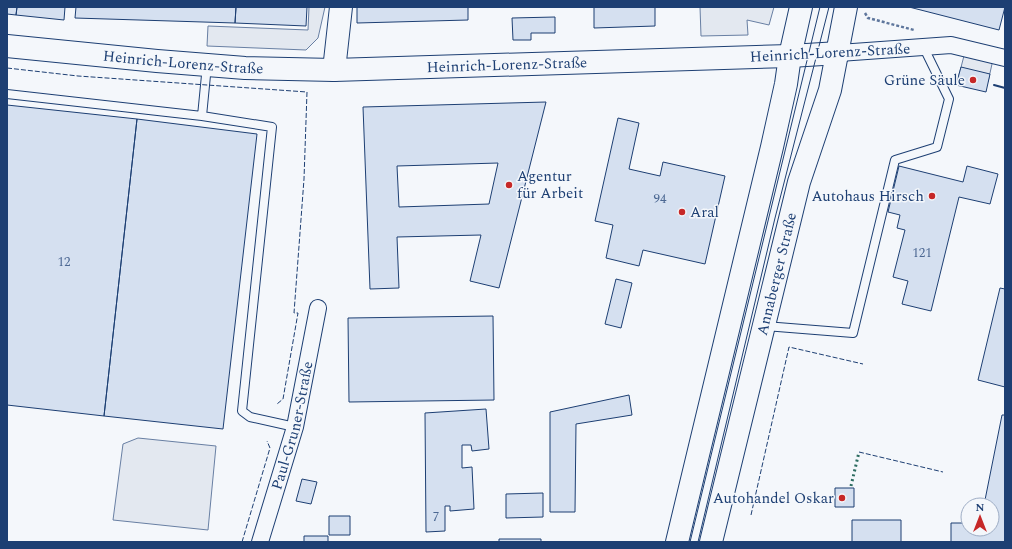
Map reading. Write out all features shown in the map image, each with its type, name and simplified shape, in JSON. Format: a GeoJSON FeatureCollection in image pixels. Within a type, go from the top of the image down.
{"type":"FeatureCollection","features":[{"type":"Feature","properties":{"kind":"main road"},"geometry":{"type":"LineString","coordinates":[[334,70],[342,7]]}},
{"type":"Feature","properties":{"kind":"main road"},"geometry":{"type":"LineString","coordinates":[[677,542],[772,147],[801,7]]}},
{"type":"Feature","properties":{"kind":"main road","name":"Annaberger Straße"},"geometry":{"type":"LineString","coordinates":[[711,542],[762,326],[799,182],[830,90],[839,53],[846,7]]}},
{"type":"Feature","properties":{"kind":"main road","name":"Heinrich-Lorenz-Straße"},"geometry":{"type":"LineString","coordinates":[[7,46],[245,68],[334,70],[790,56],[839,53]]}},
{"type":"Feature","properties":{"kind":"street","name":"Heinrich-Lorenz-Straße"},"geometry":{"type":"LineString","coordinates":[[839,53],[951,45],[1005,58]]}},
{"type":"Feature","properties":{"kind":"street","name":"Paul-Gruner-Straße"},"geometry":{"type":"LineString","coordinates":[[260,542],[295,427],[318,308]]}},
{"type":"Feature","properties":{"kind":"lane"},"geometry":{"type":"LineString","coordinates":[[762,326],[853,332],[895,160],[937,147],[949,99],[924,48]]}},
{"type":"Feature","properties":{"kind":"lane"},"geometry":{"type":"LineString","coordinates":[[202,116],[207,65]]}},
{"type":"Feature","properties":{"kind":"lane"},"geometry":{"type":"LineString","coordinates":[[7,94],[202,116],[272,127],[242,411],[250,417],[295,427]]}},
{"type":"Feature","properties":{"kind":"shaded area"},"geometry":{"type":"Polygon","coordinates":[[[309,7],[325,7],[318,38],[306,50],[207,46],[208,26],[308,30],[309,7]]]}},
{"type":"Feature","properties":{"kind":"shaded area"},"geometry":{"type":"Polygon","coordinates":[[[700,7],[774,7],[769,25],[747,20],[748,35],[701,36],[700,7]]]}},
{"type":"Feature","properties":{"kind":"shaded area"},"geometry":{"type":"Polygon","coordinates":[[[966,48],[994,55],[988,82],[959,75],[966,48]]]}},
{"type":"Feature","properties":{"kind":"shaded area"},"geometry":{"type":"Polygon","coordinates":[[[138,438],[216,446],[208,530],[113,520],[123,444],[138,438]]]}},
{"type":"Feature","properties":{"kind":"building"},"geometry":{"type":"Polygon","coordinates":[[[7,7],[17,7],[16,15],[7,14],[7,7]]]}},
{"type":"Feature","properties":{"kind":"building"},"geometry":{"type":"Polygon","coordinates":[[[17,7],[65,7],[64,20],[16,15],[17,7]]]}},
{"type":"Feature","properties":{"kind":"building"},"geometry":{"type":"Polygon","coordinates":[[[76,7],[236,7],[235,23],[75,18],[76,7]]]}},
{"type":"Feature","properties":{"kind":"building"},"geometry":{"type":"Polygon","coordinates":[[[236,7],[307,7],[306,26],[235,23],[236,7]]]}},
{"type":"Feature","properties":{"kind":"building"},"geometry":{"type":"Polygon","coordinates":[[[357,7],[468,7],[468,20],[357,23],[357,7]]]}},
{"type":"Feature","properties":{"kind":"building"},"geometry":{"type":"Polygon","coordinates":[[[594,7],[655,7],[655,26],[594,28],[594,7]]]}},
{"type":"Feature","properties":{"kind":"building"},"geometry":{"type":"Polygon","coordinates":[[[909,7],[1005,7],[999,30],[909,7]]]}},
{"type":"Feature","properties":{"kind":"building"},"geometry":{"type":"Polygon","coordinates":[[[555,17],[555,33],[531,33],[531,40],[513,40],[512,18],[555,17]]]}},
{"type":"Feature","properties":{"kind":"building","name":"Grüne Säule"},"geometry":{"type":"Polygon","coordinates":[[[961,67],[990,74],[986,92],[956,85],[961,67]]]}},
{"type":"Feature","properties":{"kind":"building","name":"Agentur für Arbeit"},"geometry":{"type":"Polygon","coordinates":[[[546,102],[499,288],[470,281],[481,235],[397,237],[399,288],[370,289],[363,107],[546,102]],[[498,163],[397,166],[399,207],[489,204],[498,163]]]}},
{"type":"Feature","properties":{"kind":"building"},"geometry":{"type":"Polygon","coordinates":[[[7,105],[137,119],[104,416],[7,405],[7,105]]]}},
{"type":"Feature","properties":{"kind":"building"},"geometry":{"type":"Polygon","coordinates":[[[618,118],[639,123],[629,169],[660,176],[663,162],[725,176],[705,264],[643,250],[639,266],[606,258],[613,225],[595,221],[618,118]]]}},
{"type":"Feature","properties":{"kind":"building"},"geometry":{"type":"Polygon","coordinates":[[[137,119],[257,134],[223,429],[104,416],[137,119]]]}},
{"type":"Feature","properties":{"kind":"building"},"geometry":{"type":"Polygon","coordinates":[[[899,166],[963,182],[967,166],[998,174],[990,204],[959,197],[931,311],[902,304],[908,281],[893,277],[905,230],[897,228],[900,215],[888,212],[899,166]]]}},
{"type":"Feature","properties":{"kind":"building"},"geometry":{"type":"Polygon","coordinates":[[[616,279],[632,283],[621,328],[605,324],[616,279]]]}},
{"type":"Feature","properties":{"kind":"building"},"geometry":{"type":"Polygon","coordinates":[[[1000,288],[1005,289],[1005,387],[978,380],[1000,288]]]}},
{"type":"Feature","properties":{"kind":"building"},"geometry":{"type":"Polygon","coordinates":[[[493,316],[494,400],[349,402],[348,318],[493,316]]]}},
{"type":"Feature","properties":{"kind":"building"},"geometry":{"type":"Polygon","coordinates":[[[629,395],[632,415],[576,424],[575,512],[550,512],[550,412],[629,395]]]}},
{"type":"Feature","properties":{"kind":"building"},"geometry":{"type":"Polygon","coordinates":[[[486,409],[489,449],[472,451],[471,445],[462,445],[462,468],[472,467],[474,509],[450,511],[450,506],[445,506],[445,531],[426,532],[425,413],[486,409]]]}},
{"type":"Feature","properties":{"kind":"building"},"geometry":{"type":"Polygon","coordinates":[[[1002,415],[1005,415],[1005,542],[951,542],[951,523],[960,523],[960,537],[1000,537],[1000,497],[986,497],[1002,415]]]}},
{"type":"Feature","properties":{"kind":"building"},"geometry":{"type":"Polygon","coordinates":[[[302,479],[317,482],[311,504],[296,501],[302,479]]]}},
{"type":"Feature","properties":{"kind":"building"},"geometry":{"type":"Polygon","coordinates":[[[835,488],[854,488],[854,507],[835,507],[835,488]]]}},
{"type":"Feature","properties":{"kind":"building"},"geometry":{"type":"Polygon","coordinates":[[[543,493],[543,517],[506,518],[506,494],[543,493]]]}},
{"type":"Feature","properties":{"kind":"building"},"geometry":{"type":"Polygon","coordinates":[[[329,516],[350,516],[350,535],[329,535],[329,516]]]}},
{"type":"Feature","properties":{"kind":"building"},"geometry":{"type":"Polygon","coordinates":[[[852,520],[901,520],[901,542],[852,542],[852,520]]]}},
{"type":"Feature","properties":{"kind":"building"},"geometry":{"type":"Polygon","coordinates":[[[304,536],[328,536],[328,542],[304,542],[304,536]]]}},
{"type":"Feature","properties":{"kind":"building"},"geometry":{"type":"Polygon","coordinates":[[[499,539],[541,539],[541,542],[499,542],[499,539]]]}},
{"type":"Feature","properties":{"kind":"tram line"},"geometry":{"type":"LineString","coordinates":[[690,542],[820,7]]}},
{"type":"Feature","properties":{"kind":"tram line"},"geometry":{"type":"LineString","coordinates":[[698,542],[775,218],[829,7]]}},
{"type":"Feature","properties":{"kind":"hedge"},"geometry":{"type":"LineString","coordinates":[[851,486],[859,452]]}},
{"type":"Feature","properties":{"kind":"fence"},"geometry":{"type":"LineString","coordinates":[[7,68],[78,76],[307,92],[304,179],[294,313],[298,313],[283,399],[277,404]]}},
{"type":"Feature","properties":{"kind":"fence"},"geometry":{"type":"LineString","coordinates":[[751,515],[789,347],[863,364]]}},
{"type":"Feature","properties":{"kind":"fence"},"geometry":{"type":"LineString","coordinates":[[242,542],[270,448],[267,441]]}},
{"type":"Feature","properties":{"kind":"fence"},"geometry":{"type":"LineString","coordinates":[[859,452],[943,472]]}},
{"type":"Feature","properties":{"kind":"wall"},"geometry":{"type":"LineString","coordinates":[[994,85],[1005,88]]}},
{"type":"Feature","properties":{"kind":"place","name":"Grüne Säule"},"geometry":{"type":"Point","coordinates":[973,80]}},
{"type":"Feature","properties":{"kind":"place","name":"Agentur für Arbeit"},"geometry":{"type":"Point","coordinates":[509,185]}},
{"type":"Feature","properties":{"kind":"place","name":"Autohaus Hirsch"},"geometry":{"type":"Point","coordinates":[932,196]}},
{"type":"Feature","properties":{"kind":"place","name":"Aral"},"geometry":{"type":"Point","coordinates":[682,212]}},
{"type":"Feature","properties":{"kind":"place","name":"Autohandel Oskar"},"geometry":{"type":"Point","coordinates":[842,498]}}]}
